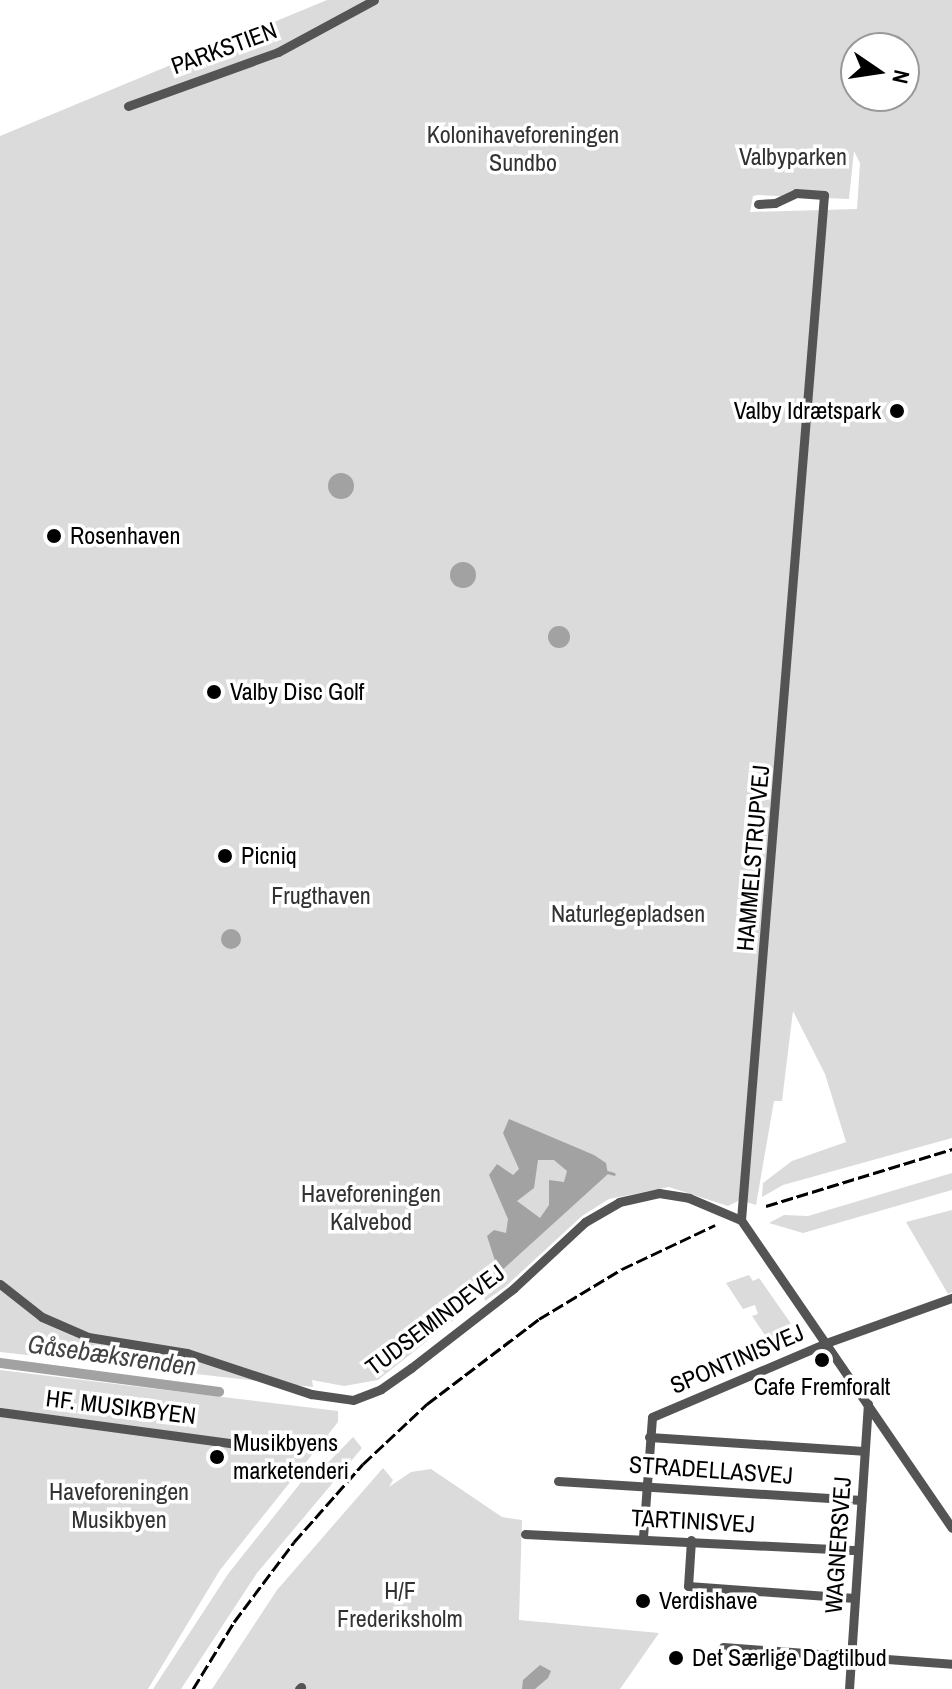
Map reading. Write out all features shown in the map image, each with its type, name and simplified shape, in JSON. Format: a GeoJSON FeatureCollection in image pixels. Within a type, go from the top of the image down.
{"type":"FeatureCollection","features":[{"type":"Feature","properties":{"kind":"street","name":"PARKSTIEN"},"geometry":{"type":"LineString","coordinates":[[128,106],[278,52],[374,0]]}},
{"type":"Feature","properties":{"kind":"street","name":"HAMMELSTRUPVEJ"},"geometry":{"type":"LineString","coordinates":[[741,1220],[824,195],[796,193],[775,203],[758,204]]}},
{"type":"Feature","properties":{"kind":"street","name":"TUDSEMINDEVEJ"},"geometry":{"type":"LineString","coordinates":[[0,1284],[42,1317],[88,1337],[187,1353],[311,1394],[353,1400],[381,1389],[411,1368],[514,1288],[585,1222],[619,1202],[659,1193],[689,1198],[741,1220]]}},
{"type":"Feature","properties":{"kind":"street"},"geometry":{"type":"LineString","coordinates":[[741,1220],[952,1528]]}},
{"type":"Feature","properties":{"kind":"street","name":"SPONTINISVEJ"},"geometry":{"type":"LineString","coordinates":[[649,1437],[652,1417],[826,1343],[952,1298]]}},
{"type":"Feature","properties":{"kind":"street","name":"WAGNERSVEJ"},"geometry":{"type":"LineString","coordinates":[[849,1689],[868,1404]]}},
{"type":"Feature","properties":{"kind":"street","name":"HF. MUSIKBYEN"},"geometry":{"type":"LineString","coordinates":[[0,1412],[237,1444]]}},
{"type":"Feature","properties":{"kind":"street"},"geometry":{"type":"LineString","coordinates":[[643,1537],[649,1437],[864,1451]]}},
{"type":"Feature","properties":{"kind":"street","name":"STRADELLASVEJ"},"geometry":{"type":"LineString","coordinates":[[558,1481],[861,1500]]}},
{"type":"Feature","properties":{"kind":"street","name":"TARTINISVEJ"},"geometry":{"type":"LineString","coordinates":[[525,1534],[643,1537],[858,1550]]}},
{"type":"Feature","properties":{"kind":"street"},"geometry":{"type":"LineString","coordinates":[[691,1540],[688,1586],[855,1598]]}},
{"type":"Feature","properties":{"kind":"street"},"geometry":{"type":"LineString","coordinates":[[723,1647],[952,1664]]}},
{"type":"Feature","properties":{"kind":"green space","name":"Valbyparken"},"geometry":{"type":"Polygon","coordinates":[[[327,0],[952,0],[952,1138],[783,1185],[762,1197],[763,1183],[792,1161],[846,1142],[825,1074],[793,1011],[782,1101],[774,1101],[756,1205],[740,1200],[728,1206],[669,1187],[609,1199],[582,1216],[505,1287],[485,1301],[484,1296],[378,1380],[344,1386],[312,1380],[313,1387],[0,1352],[0,136],[327,0]],[[854,151],[849,199],[758,195],[753,196],[750,212],[857,209],[860,163],[854,151]]]}},
{"type":"Feature","properties":{"kind":"green space"},"geometry":{"type":"Polygon","coordinates":[[[952,1173],[952,1190],[803,1233],[769,1223],[784,1215],[808,1216],[952,1173]]]}},
{"type":"Feature","properties":{"kind":"green space"},"geometry":{"type":"Polygon","coordinates":[[[952,1210],[952,1292],[948,1294],[906,1222],[952,1210]]]}},
{"type":"Feature","properties":{"kind":"green space"},"geometry":{"type":"Polygon","coordinates":[[[749,1275],[753,1281],[759,1278],[792,1325],[769,1341],[752,1316],[758,1314],[755,1305],[743,1309],[726,1283],[749,1275]]]}},
{"type":"Feature","properties":{"kind":"green space","name":"Haveforeningen Musikbyen"},"geometry":{"type":"Polygon","coordinates":[[[0,1370],[338,1411],[338,1422],[220,1570],[148,1689],[0,1689],[0,1370]]]}},
{"type":"Feature","properties":{"kind":"green space"},"geometry":{"type":"Polygon","coordinates":[[[353,1437],[362,1448],[257,1573],[181,1689],[153,1689],[228,1574],[310,1471],[315,1476],[353,1437]]]}},
{"type":"Feature","properties":{"kind":"green space","name":"H/F Frederiksholm"},"geometry":{"type":"Polygon","coordinates":[[[383,1468],[393,1480],[389,1487],[411,1472],[431,1469],[502,1517],[522,1520],[519,1620],[659,1633],[620,1689],[212,1689],[277,1590],[383,1468]]]}},
{"type":"Feature","properties":{"kind":"shaded area"},"geometry":{"type":"Polygon","coordinates":[[[341,473],[350,477],[354,486],[350,495],[341,499],[332,495],[328,486],[332,477],[341,473]]]}},
{"type":"Feature","properties":{"kind":"shaded area"},"geometry":{"type":"Polygon","coordinates":[[[463,562],[472,566],[476,575],[472,584],[463,588],[454,584],[450,575],[454,566],[463,562]]]}},
{"type":"Feature","properties":{"kind":"shaded area"},"geometry":{"type":"Polygon","coordinates":[[[559,626],[567,629],[570,637],[567,645],[559,648],[551,645],[548,637],[551,629],[559,626]]]}},
{"type":"Feature","properties":{"kind":"shaded area"},"geometry":{"type":"Polygon","coordinates":[[[231,929],[238,932],[241,939],[238,946],[231,949],[224,946],[221,939],[224,932],[231,929]]]}},
{"type":"Feature","properties":{"kind":"shaded area"},"geometry":{"type":"Polygon","coordinates":[[[509,1119],[594,1155],[606,1163],[608,1174],[499,1273],[487,1236],[494,1230],[506,1233],[508,1219],[489,1175],[497,1164],[513,1175],[519,1169],[503,1133],[509,1119]],[[538,1160],[534,1188],[517,1201],[540,1218],[549,1205],[549,1180],[564,1182],[567,1171],[554,1160],[538,1160]]]}},
{"type":"Feature","properties":{"kind":"shaded area"},"geometry":{"type":"Polygon","coordinates":[[[540,1665],[551,1671],[548,1678],[535,1689],[522,1689],[523,1680],[540,1665]]]}},
{"type":"Feature","properties":{"kind":"waterway"},"geometry":{"type":"LineString","coordinates":[[607,1172],[614,1174]]}},
{"type":"Feature","properties":{"kind":"waterway","name":"Gåsebæksrenden"},"geometry":{"type":"LineString","coordinates":[[0,1363],[219,1392]]}},
{"type":"Feature","properties":{"kind":"railway"},"geometry":{"type":"LineString","coordinates":[[766,1206],[952,1149]]}},
{"type":"Feature","properties":{"kind":"railway"},"geometry":{"type":"LineString","coordinates":[[193,1689],[234,1622],[294,1542],[363,1464],[427,1404],[539,1319],[622,1269],[715,1225]]}},
{"type":"Feature","properties":{"kind":"place","name":"Valby Idrætspark"},"geometry":{"type":"Point","coordinates":[897,411]}},
{"type":"Feature","properties":{"kind":"place","name":"Rosenhaven"},"geometry":{"type":"Point","coordinates":[54,536]}},
{"type":"Feature","properties":{"kind":"place","name":"Valby Disc Golf"},"geometry":{"type":"Point","coordinates":[214,692]}},
{"type":"Feature","properties":{"kind":"place","name":"Picniq"},"geometry":{"type":"Point","coordinates":[225,856]}},
{"type":"Feature","properties":{"kind":"place","name":"Cafe Fremforalt"},"geometry":{"type":"Point","coordinates":[822,1360]}},
{"type":"Feature","properties":{"kind":"place","name":"Musikbyens marketenderi"},"geometry":{"type":"Point","coordinates":[217,1457]}},
{"type":"Feature","properties":{"kind":"place","name":"Verdishave"},"geometry":{"type":"Point","coordinates":[643,1601]}},
{"type":"Feature","properties":{"kind":"place","name":"Det Særlige Dagtilbud"},"geometry":{"type":"Point","coordinates":[676,1658]}},
{"type":"Feature","properties":{"kind":"park label","name":"Kolonihaveforeningen Sundbo"},"geometry":{"type":"Point","coordinates":[523,149]}},
{"type":"Feature","properties":{"kind":"park label","name":"Frugthaven"},"geometry":{"type":"Point","coordinates":[321,896]}},
{"type":"Feature","properties":{"kind":"park label","name":"Naturlegepladsen"},"geometry":{"type":"Point","coordinates":[628,914]}},
{"type":"Feature","properties":{"kind":"park label","name":"Haveforeningen Kalvebod"},"geometry":{"type":"Point","coordinates":[371,1208]}}]}
